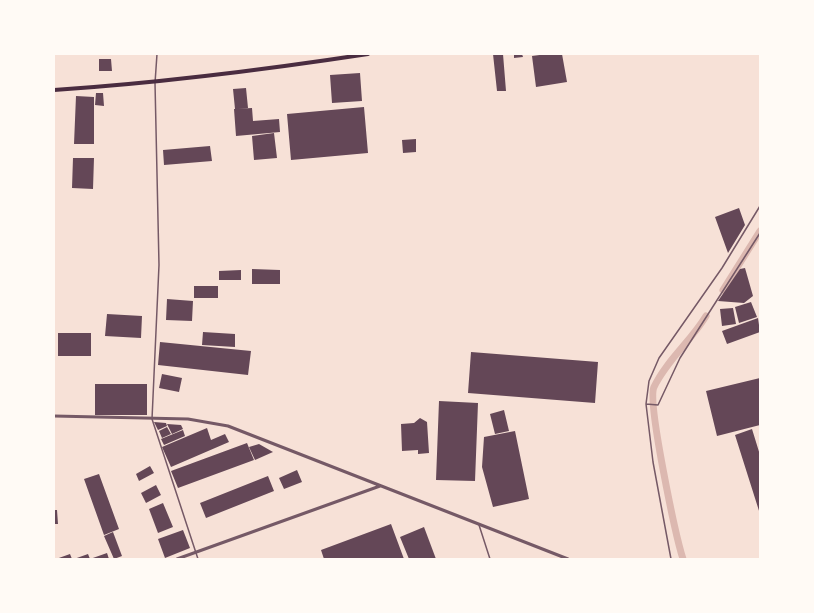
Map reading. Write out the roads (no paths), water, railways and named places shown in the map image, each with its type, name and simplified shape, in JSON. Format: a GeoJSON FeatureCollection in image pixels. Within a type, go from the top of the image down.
{"type":"FeatureCollection","features":[{"type":"Feature","properties":{"kind":"main road"},"geometry":{"type":"LineString","coordinates":[[54,90],[155,82],[258,71],[368,54]]}},
{"type":"Feature","properties":{"kind":"street"},"geometry":{"type":"LineString","coordinates":[[54,416],[188,419],[228,426],[568,559]]}},
{"type":"Feature","properties":{"kind":"street"},"geometry":{"type":"LineString","coordinates":[[176,559],[380,486]]}},
{"type":"Feature","properties":{"kind":"lane"},"geometry":{"type":"LineString","coordinates":[[156,54],[155,82],[159,265],[152,418],[198,559]]}},
{"type":"Feature","properties":{"kind":"lane"},"geometry":{"type":"LineString","coordinates":[[671,559],[653,462],[646,404],[649,381],[659,358],[722,268],[760,206]]}},
{"type":"Feature","properties":{"kind":"lane"},"geometry":{"type":"LineString","coordinates":[[646,404],[658,405],[680,358],[760,234]]}},
{"type":"Feature","properties":{"kind":"lane"},"geometry":{"type":"LineString","coordinates":[[479,525],[490,559]]}},
{"type":"Feature","properties":{"kind":"waterway"},"geometry":{"type":"LineString","coordinates":[[723,290],[760,231]]}},
{"type":"Feature","properties":{"kind":"waterway"},"geometry":{"type":"LineString","coordinates":[[683,559],[658,442],[653,398],[654,387],[659,377],[672,359],[706,316]]}}]}
